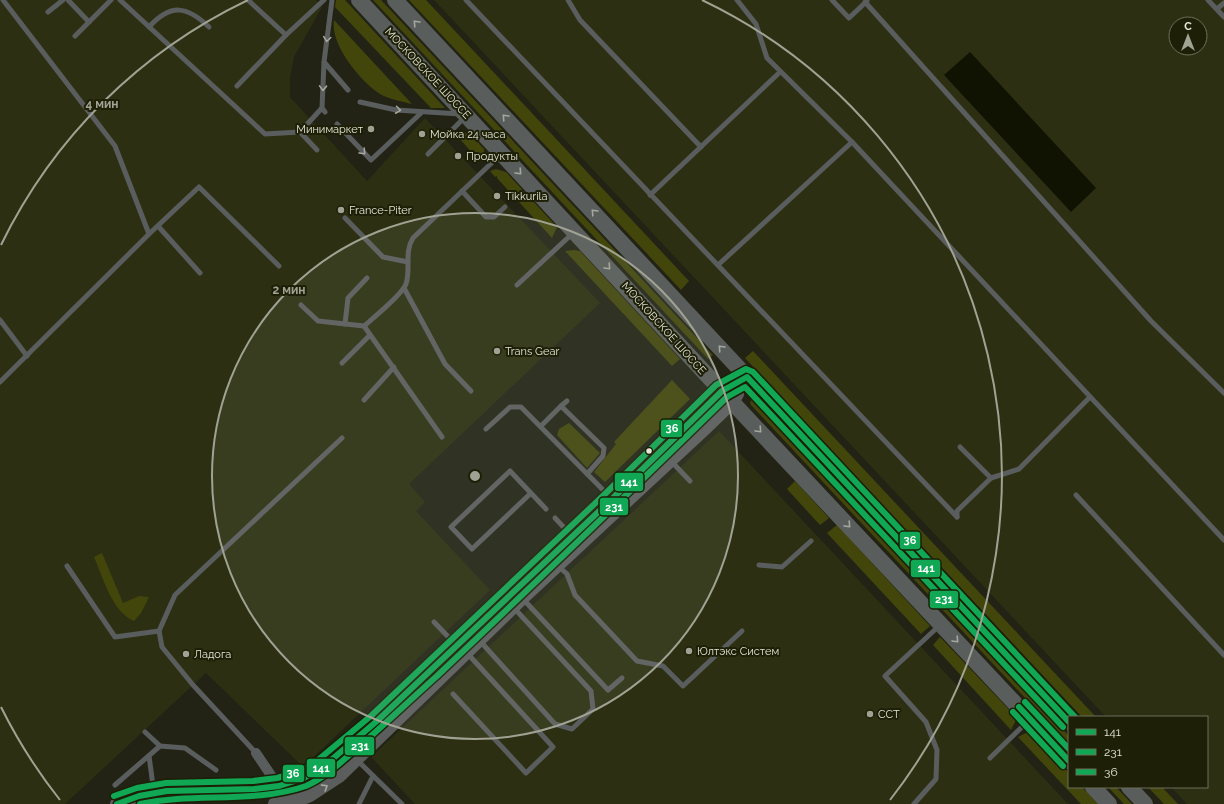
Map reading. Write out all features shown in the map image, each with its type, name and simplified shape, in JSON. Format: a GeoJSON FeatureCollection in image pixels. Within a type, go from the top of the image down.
{"type":"FeatureCollection","features":[{"type":"Feature","properties":{"kind":"main road","name":"МОСКОВСКОЕ ШОССЕ"},"geometry":{"type":"LineString","coordinates":[[359,0],[1068,760]]}},
{"type":"Feature","properties":{"kind":"main road"},"geometry":{"type":"LineString","coordinates":[[395,0],[1068,721]]}},
{"type":"Feature","properties":{"kind":"main road"},"geometry":{"type":"LineString","coordinates":[[1095,788],[1109,804]]}},
{"type":"Feature","properties":{"kind":"main road"},"geometry":{"type":"LineString","coordinates":[[1130,788],[1145,804]]}},
{"type":"Feature","properties":{"kind":"street"},"geometry":{"type":"LineString","coordinates":[[275,804],[300,799],[321,789],[356,760],[571,536],[747,377]]}},
{"type":"Feature","properties":{"kind":"street"},"geometry":{"type":"LineString","coordinates":[[117,804],[154,793],[190,789],[243,789],[279,786],[304,778],[332,760],[461,649],[479,640],[557,565],[671,460],[727,396]]}},
{"type":"Feature","properties":{"kind":"street"},"geometry":{"type":"LineString","coordinates":[[256,754],[289,802]]}},
{"type":"Feature","properties":{"kind":"lane"},"geometry":{"type":"LineString","coordinates":[[3,0],[115,146],[149,234]]}},
{"type":"Feature","properties":{"kind":"lane"},"geometry":{"type":"LineString","coordinates":[[48,12],[63,0]]}},
{"type":"Feature","properties":{"kind":"lane"},"geometry":{"type":"LineString","coordinates":[[68,0],[89,22]]}},
{"type":"Feature","properties":{"kind":"lane"},"geometry":{"type":"LineString","coordinates":[[75,36],[111,0]]}},
{"type":"Feature","properties":{"kind":"lane"},"geometry":{"type":"LineString","coordinates":[[120,0],[265,134],[300,132],[324,110],[324,62],[332,0]]}},
{"type":"Feature","properties":{"kind":"lane"},"geometry":{"type":"LineString","coordinates":[[248,0],[286,35]]}},
{"type":"Feature","properties":{"kind":"lane"},"geometry":{"type":"LineString","coordinates":[[237,86],[286,35],[324,0]]}},
{"type":"Feature","properties":{"kind":"lane"},"geometry":{"type":"LineString","coordinates":[[466,0],[957,517],[957,511],[991,478],[1019,469],[1090,397]]}},
{"type":"Feature","properties":{"kind":"lane"},"geometry":{"type":"LineString","coordinates":[[568,0],[580,20],[701,147]]}},
{"type":"Feature","properties":{"kind":"lane"},"geometry":{"type":"LineString","coordinates":[[737,0],[756,24],[767,58],[852,142],[1224,540]]}},
{"type":"Feature","properties":{"kind":"lane"},"geometry":{"type":"LineString","coordinates":[[832,0],[849,18],[866,1],[1151,321],[1224,393]]}},
{"type":"Feature","properties":{"kind":"lane"},"geometry":{"type":"LineString","coordinates":[[1208,0],[1224,17]]}},
{"type":"Feature","properties":{"kind":"lane"},"geometry":{"type":"LineString","coordinates":[[1217,9],[1224,3]]}},
{"type":"Feature","properties":{"kind":"lane"},"geometry":{"type":"LineString","coordinates":[[149,27],[159,17],[177,10],[187,11],[196,15],[209,27]]}},
{"type":"Feature","properties":{"kind":"lane"},"geometry":{"type":"LineString","coordinates":[[324,62],[348,90]]}},
{"type":"Feature","properties":{"kind":"lane"},"geometry":{"type":"LineString","coordinates":[[650,195],[780,72]]}},
{"type":"Feature","properties":{"kind":"lane"},"geometry":{"type":"LineString","coordinates":[[360,102],[396,110],[421,113],[467,115]]}},
{"type":"Feature","properties":{"kind":"lane"},"geometry":{"type":"LineString","coordinates":[[337,124],[371,160],[421,113]]}},
{"type":"Feature","properties":{"kind":"lane"},"geometry":{"type":"LineString","coordinates":[[428,154],[467,115]]}},
{"type":"Feature","properties":{"kind":"lane"},"geometry":{"type":"LineString","coordinates":[[300,132],[317,150]]}},
{"type":"Feature","properties":{"kind":"lane"},"geometry":{"type":"LineString","coordinates":[[718,265],[852,142]]}},
{"type":"Feature","properties":{"kind":"lane"},"geometry":{"type":"LineString","coordinates":[[301,304],[318,321],[364,326],[404,288],[407,279],[408,249],[413,238],[502,153]]}},
{"type":"Feature","properties":{"kind":"lane"},"geometry":{"type":"LineString","coordinates":[[0,382],[149,234],[199,187],[279,266]]}},
{"type":"Feature","properties":{"kind":"lane"},"geometry":{"type":"LineString","coordinates":[[462,191],[486,217],[494,217],[505,207]]}},
{"type":"Feature","properties":{"kind":"lane"},"geometry":{"type":"LineString","coordinates":[[345,218],[383,257],[408,262]]}},
{"type":"Feature","properties":{"kind":"lane"},"geometry":{"type":"LineString","coordinates":[[158,226],[200,273]]}},
{"type":"Feature","properties":{"kind":"lane"},"geometry":{"type":"LineString","coordinates":[[517,285],[575,231]]}},
{"type":"Feature","properties":{"kind":"lane"},"geometry":{"type":"LineString","coordinates":[[345,324],[348,298],[367,278]]}},
{"type":"Feature","properties":{"kind":"lane"},"geometry":{"type":"LineString","coordinates":[[404,288],[445,364],[471,392]]}},
{"type":"Feature","properties":{"kind":"lane"},"geometry":{"type":"LineString","coordinates":[[0,320],[27,356]]}},
{"type":"Feature","properties":{"kind":"lane"},"geometry":{"type":"LineString","coordinates":[[364,326],[442,437]]}},
{"type":"Feature","properties":{"kind":"lane"},"geometry":{"type":"LineString","coordinates":[[342,362],[370,335]]}},
{"type":"Feature","properties":{"kind":"lane"},"geometry":{"type":"LineString","coordinates":[[364,400],[394,368]]}},
{"type":"Feature","properties":{"kind":"lane"},"geometry":{"type":"LineString","coordinates":[[541,426],[567,401]]}},
{"type":"Feature","properties":{"kind":"lane"},"geometry":{"type":"LineString","coordinates":[[486,429],[506,410],[515,406],[527,411],[612,499]]}},
{"type":"Feature","properties":{"kind":"lane"},"geometry":{"type":"LineString","coordinates":[[561,406],[604,448],[602,456],[587,474]]}},
{"type":"Feature","properties":{"kind":"lane"},"geometry":{"type":"LineString","coordinates":[[256,754],[193,685],[162,647],[159,630],[175,595],[342,438]]}},
{"type":"Feature","properties":{"kind":"lane"},"geometry":{"type":"LineString","coordinates":[[960,447],[991,478]]}},
{"type":"Feature","properties":{"kind":"lane"},"geometry":{"type":"LineString","coordinates":[[671,460],[690,481]]}},
{"type":"Feature","properties":{"kind":"lane"},"geometry":{"type":"LineString","coordinates":[[531,493],[472,548],[451,526],[510,471],[531,493],[546,509]]}},
{"type":"Feature","properties":{"kind":"lane"},"geometry":{"type":"LineString","coordinates":[[1076,495],[1224,655]]}},
{"type":"Feature","properties":{"kind":"lane"},"geometry":{"type":"LineString","coordinates":[[555,518],[571,536]]}},
{"type":"Feature","properties":{"kind":"lane"},"geometry":{"type":"LineString","coordinates":[[759,564],[782,567],[811,541]]}},
{"type":"Feature","properties":{"kind":"lane"},"geometry":{"type":"LineString","coordinates":[[557,565],[567,574],[576,595],[637,661],[663,666],[683,686],[742,631]]}},
{"type":"Feature","properties":{"kind":"lane"},"geometry":{"type":"LineString","coordinates":[[67,566],[115,637],[159,630]]}},
{"type":"Feature","properties":{"kind":"lane"},"geometry":{"type":"LineString","coordinates":[[479,640],[555,724],[572,728],[593,709],[591,691],[517,603]]}},
{"type":"Feature","properties":{"kind":"lane"},"geometry":{"type":"LineString","coordinates":[[517,603],[608,690],[622,678]]}},
{"type":"Feature","properties":{"kind":"lane"},"geometry":{"type":"LineString","coordinates":[[434,622],[553,747],[526,773],[453,694]]}},
{"type":"Feature","properties":{"kind":"lane"},"geometry":{"type":"LineString","coordinates":[[914,804],[936,779],[937,750],[926,722],[885,676],[941,624]]}},
{"type":"Feature","properties":{"kind":"lane"},"geometry":{"type":"LineString","coordinates":[[990,758],[1030,719]]}},
{"type":"Feature","properties":{"kind":"lane"},"geometry":{"type":"LineString","coordinates":[[145,732],[160,746],[185,748],[216,770]]}},
{"type":"Feature","properties":{"kind":"lane"},"geometry":{"type":"LineString","coordinates":[[116,785],[160,746]]}},
{"type":"Feature","properties":{"kind":"lane"},"geometry":{"type":"LineString","coordinates":[[149,756],[154,793]]}},
{"type":"Feature","properties":{"kind":"lane"},"geometry":{"type":"LineString","coordinates":[[356,760],[402,804]]}},
{"type":"Feature","properties":{"kind":"lane"},"geometry":{"type":"LineString","coordinates":[[359,804],[373,776]]}},
{"type":"Feature","properties":{"kind":"shaded area"},"geometry":{"type":"Polygon","coordinates":[[[0,0],[316,0],[322,7],[294,57],[290,77],[290,97],[367,181],[425,118],[600,303],[409,484],[425,502],[416,511],[490,590],[305,765],[300,764],[206,673],[65,804],[0,804],[0,0]]]}},
{"type":"Feature","properties":{"kind":"shaded area"},"geometry":{"type":"Polygon","coordinates":[[[434,0],[1224,0],[1224,804],[1187,804],[1172,788],[1208,788],[1208,716],[1105,716],[434,0]]]}},
{"type":"Feature","properties":{"kind":"shaded area"},"geometry":{"type":"Polygon","coordinates":[[[970,52],[1096,188],[1071,212],[944,75],[970,52]]]}},
{"type":"Feature","properties":{"kind":"shaded area"},"geometry":{"type":"Polygon","coordinates":[[[719,431],[1068,804],[415,804],[371,757],[719,431]]]}},
{"type":"Feature","properties":{"kind":"green space"},"geometry":{"type":"Polygon","coordinates":[[[336,0],[345,0],[445,108],[431,108],[335,7],[336,0]]]}},
{"type":"Feature","properties":{"kind":"green space"},"geometry":{"type":"Polygon","coordinates":[[[373,0],[381,0],[713,355],[708,359],[373,0]]]}},
{"type":"Feature","properties":{"kind":"green space"},"geometry":{"type":"Polygon","coordinates":[[[409,0],[426,0],[689,281],[681,290],[409,0]]]}},
{"type":"Feature","properties":{"kind":"green space"},"geometry":{"type":"Polygon","coordinates":[[[334,20],[412,104],[394,100],[377,92],[362,79],[347,60],[336,40],[334,20]]]}},
{"type":"Feature","properties":{"kind":"green space"},"geometry":{"type":"Polygon","coordinates":[[[462,132],[469,133],[484,149],[485,158],[483,161],[479,160],[456,135],[462,132]]]}},
{"type":"Feature","properties":{"kind":"green space"},"geometry":{"type":"Polygon","coordinates":[[[496,169],[506,172],[557,227],[552,238],[497,178],[497,176],[495,177],[490,171],[496,169]]]}},
{"type":"Feature","properties":{"kind":"green space"},"geometry":{"type":"Polygon","coordinates":[[[565,251],[580,251],[680,359],[672,366],[565,251]]]}},
{"type":"Feature","properties":{"kind":"green space"},"geometry":{"type":"Polygon","coordinates":[[[753,351],[1095,716],[1081,716],[745,358],[753,351]]]}},
{"type":"Feature","properties":{"kind":"green space"},"geometry":{"type":"Polygon","coordinates":[[[672,380],[690,399],[605,482],[594,472],[616,444],[614,442],[672,380]]]}},
{"type":"Feature","properties":{"kind":"green space"},"geometry":{"type":"Polygon","coordinates":[[[752,400],[755,401],[1068,735],[1068,744],[751,405],[750,402],[752,400]]]}},
{"type":"Feature","properties":{"kind":"green space"},"geometry":{"type":"Polygon","coordinates":[[[569,423],[600,453],[587,468],[557,435],[559,429],[569,423]]]}},
{"type":"Feature","properties":{"kind":"green space"},"geometry":{"type":"Polygon","coordinates":[[[795,481],[829,518],[820,525],[787,489],[795,481]]]}},
{"type":"Feature","properties":{"kind":"green space"},"geometry":{"type":"Polygon","coordinates":[[[837,525],[930,626],[921,634],[827,533],[837,525]]]}},
{"type":"Feature","properties":{"kind":"green space"},"geometry":{"type":"Polygon","coordinates":[[[102,553],[123,603],[139,596],[149,597],[141,613],[134,621],[120,610],[109,593],[94,557],[102,553]]]}},
{"type":"Feature","properties":{"kind":"green space"},"geometry":{"type":"Polygon","coordinates":[[[940,637],[1017,718],[1011,730],[933,645],[940,637]]]}},
{"type":"Feature","properties":{"kind":"green space"},"geometry":{"type":"Polygon","coordinates":[[[1030,731],[1068,772],[1068,788],[1083,788],[1098,804],[1081,804],[1018,737],[1030,731]]]}},
{"type":"Feature","properties":{"kind":"green space"},"geometry":{"type":"Polygon","coordinates":[[[1109,788],[1117,788],[1132,804],[1124,804],[1109,788]]]}},
{"type":"Feature","properties":{"kind":"green space"},"geometry":{"type":"Polygon","coordinates":[[[1149,788],[1163,788],[1178,804],[1164,804],[1149,788]]]}},
{"type":"Feature","properties":{"kind":"transit line","name":"36"},"geometry":{"type":"LineString","coordinates":[[114,796],[137,788],[166,783],[253,781],[277,778],[301,771],[318,760],[372,715],[606,493],[716,385],[746,369],[753,372],[1074,716]]}},
{"type":"Feature","properties":{"kind":"transit line","name":"141"},"geometry":{"type":"LineString","coordinates":[[117,804],[139,796],[167,791],[254,789],[279,786],[304,778],[323,767],[377,721],[612,499],[722,391],[747,377],[1068,721]]}},
{"type":"Feature","properties":{"kind":"transit line","name":"231"},"geometry":{"type":"LineString","coordinates":[[140,804],[182,799],[266,795],[306,786],[325,775],[337,766],[437,676],[727,397],[745,387],[1063,727]]}},
{"type":"Feature","properties":{"kind":"transit line","name":"36"},"geometry":{"type":"LineString","coordinates":[[1025,702],[1068,748]]}},
{"type":"Feature","properties":{"kind":"transit line","name":"141"},"geometry":{"type":"LineString","coordinates":[[1019,707],[1068,760]]}},
{"type":"Feature","properties":{"kind":"transit line","name":"231"},"geometry":{"type":"LineString","coordinates":[[1013,712],[1063,766]]}},
{"type":"Feature","properties":{"kind":"place","name":"Минимаркет"},"geometry":{"type":"Point","coordinates":[371,129]}},
{"type":"Feature","properties":{"kind":"place","name":"Мойка 24 часа"},"geometry":{"type":"Point","coordinates":[422,134]}},
{"type":"Feature","properties":{"kind":"place","name":"Продукты"},"geometry":{"type":"Point","coordinates":[458,156]}},
{"type":"Feature","properties":{"kind":"place","name":"Tikkurila"},"geometry":{"type":"Point","coordinates":[497,196]}},
{"type":"Feature","properties":{"kind":"place","name":"France-Piter"},"geometry":{"type":"Point","coordinates":[341,210]}},
{"type":"Feature","properties":{"kind":"place","name":"Trans Gear"},"geometry":{"type":"Point","coordinates":[497,351]}},
{"type":"Feature","properties":{"kind":"place","name":"Юлтэкс Систем"},"geometry":{"type":"Point","coordinates":[689,651]}},
{"type":"Feature","properties":{"kind":"place","name":"Ладога"},"geometry":{"type":"Point","coordinates":[186,654]}},
{"type":"Feature","properties":{"kind":"place","name":"ССТ"},"geometry":{"type":"Point","coordinates":[870,714]}}]}
